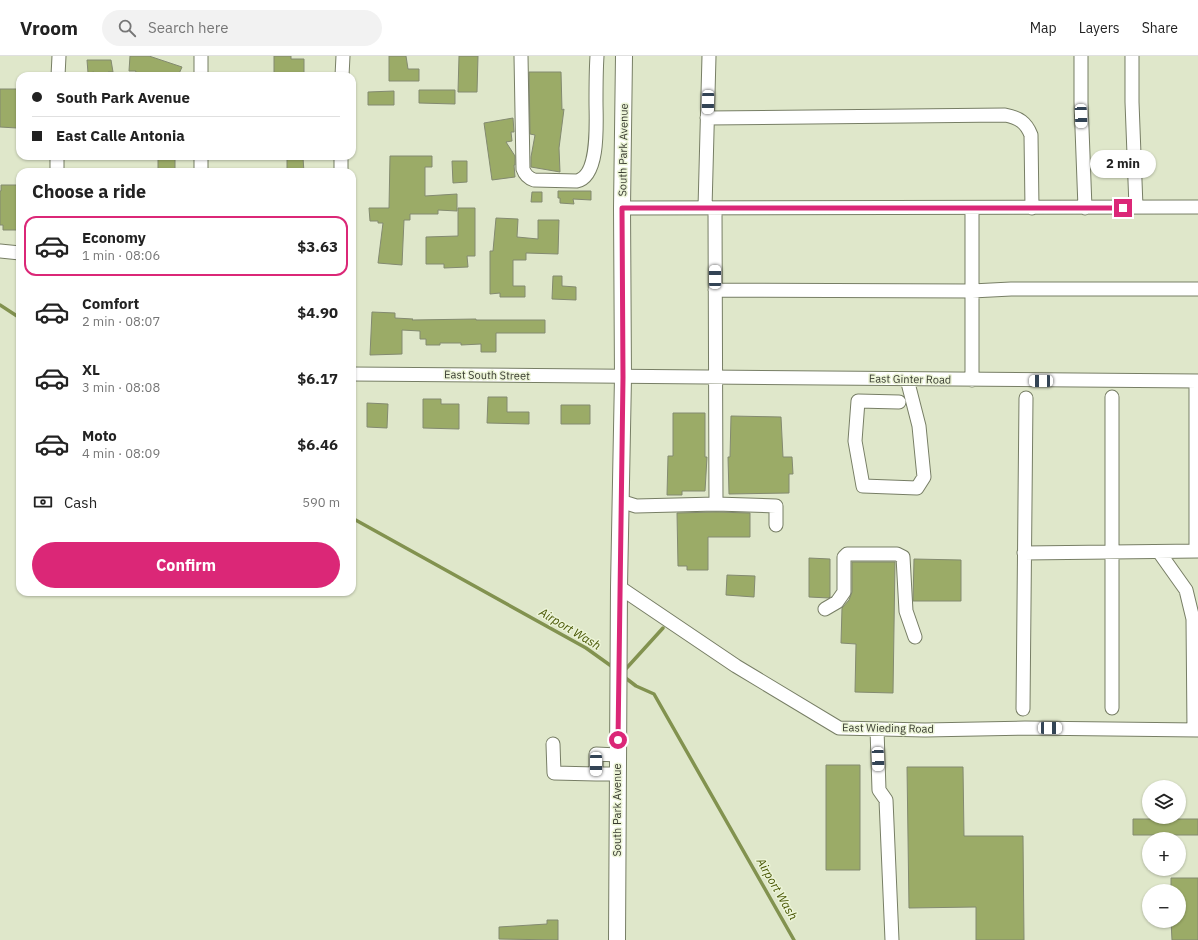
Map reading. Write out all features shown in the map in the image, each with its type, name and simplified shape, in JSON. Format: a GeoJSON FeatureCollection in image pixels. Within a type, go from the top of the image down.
{"type":"FeatureCollection","features":[{"type":"Feature","properties":{"kind":"main road","name":"South Park Avenue"},"geometry":{"type":"LineString","coordinates":[[617,940],[619,587],[623,377],[622,208],[624,56]]}},
{"type":"Feature","properties":{"kind":"street"},"geometry":{"type":"LineString","coordinates":[[58,72],[59,56]]}},
{"type":"Feature","properties":{"kind":"street"},"geometry":{"type":"LineString","coordinates":[[201,56],[201,72]]}},
{"type":"Feature","properties":{"kind":"street"},"geometry":{"type":"LineString","coordinates":[[342,72],[343,56]]}},
{"type":"Feature","properties":{"kind":"street"},"geometry":{"type":"LineString","coordinates":[[521,56],[523,169],[525,174],[528,178],[534,180],[577,181],[582,180],[588,173],[596,144],[597,56]]}},
{"type":"Feature","properties":{"kind":"street"},"geometry":{"type":"LineString","coordinates":[[709,56],[707,118],[715,290],[716,504]]}},
{"type":"Feature","properties":{"kind":"street"},"geometry":{"type":"LineString","coordinates":[[1081,56],[1081,102],[1085,208]]}},
{"type":"Feature","properties":{"kind":"street"},"geometry":{"type":"LineString","coordinates":[[1132,56],[1132,102],[1136,207]]}},
{"type":"Feature","properties":{"kind":"street"},"geometry":{"type":"LineString","coordinates":[[707,118],[1015,117],[1028,127],[1031,135],[1032,208]]}},
{"type":"Feature","properties":{"kind":"street"},"geometry":{"type":"LineString","coordinates":[[622,208],[1198,207]]}},
{"type":"Feature","properties":{"kind":"street"},"geometry":{"type":"LineString","coordinates":[[972,208],[972,380]]}},
{"type":"Feature","properties":{"kind":"street"},"geometry":{"type":"LineString","coordinates":[[0,251],[16,253]]}},
{"type":"Feature","properties":{"kind":"street"},"geometry":{"type":"LineString","coordinates":[[715,290],[972,291],[1011,288],[1198,289]]}},
{"type":"Feature","properties":{"kind":"street","name":"East South Street"},"geometry":{"type":"LineString","coordinates":[[356,374],[623,377]]}},
{"type":"Feature","properties":{"kind":"street","name":"East Ginter Road"},"geometry":{"type":"LineString","coordinates":[[623,377],[1197,381]]}},
{"type":"Feature","properties":{"kind":"street"},"geometry":{"type":"LineString","coordinates":[[899,402],[858,401],[856,442],[863,486],[917,488],[924,477],[919,426],[907,379]]}},
{"type":"Feature","properties":{"kind":"street"},"geometry":{"type":"LineString","coordinates":[[1024,553],[1197,551],[1197,381]]}},
{"type":"Feature","properties":{"kind":"street"},"geometry":{"type":"LineString","coordinates":[[1112,397],[1112,708]]}},
{"type":"Feature","properties":{"kind":"street"},"geometry":{"type":"LineString","coordinates":[[1023,709],[1026,398]]}},
{"type":"Feature","properties":{"kind":"street"},"geometry":{"type":"LineString","coordinates":[[620,500],[636,506],[716,504],[776,506],[776,526]]}},
{"type":"Feature","properties":{"kind":"street"},"geometry":{"type":"LineString","coordinates":[[1159,552],[1186,590],[1193,619],[1196,730]]}},
{"type":"Feature","properties":{"kind":"street"},"geometry":{"type":"LineString","coordinates":[[825,609],[837,602],[844,592],[844,557],[847,554],[898,554],[903,557],[906,611],[915,637]]}},
{"type":"Feature","properties":{"kind":"street","name":"East Wieding Road"},"geometry":{"type":"LineString","coordinates":[[619,587],[736,666],[839,728],[1196,730]]}},
{"type":"Feature","properties":{"kind":"street"},"geometry":{"type":"LineString","coordinates":[[877,729],[879,790],[886,800],[892,940]]}},
{"type":"Feature","properties":{"kind":"street"},"geometry":{"type":"LineString","coordinates":[[553,744],[554,773],[618,774]]}},
{"type":"Feature","properties":{"kind":"street"},"geometry":{"type":"LineString","coordinates":[[596,774],[596,754],[618,754]]}},
{"type":"Feature","properties":{"kind":"building"},"geometry":{"type":"Polygon","coordinates":[[[130,56],[149,56],[182,67],[180,72],[129,71],[130,56]]]}},
{"type":"Feature","properties":{"kind":"building"},"geometry":{"type":"Polygon","coordinates":[[[274,56],[291,56],[291,59],[304,59],[304,72],[274,72],[274,56]]]}},
{"type":"Feature","properties":{"kind":"building"},"geometry":{"type":"Polygon","coordinates":[[[389,56],[406,56],[408,69],[419,69],[419,81],[389,81],[389,56]]]}},
{"type":"Feature","properties":{"kind":"building"},"geometry":{"type":"Polygon","coordinates":[[[459,56],[478,56],[477,92],[458,92],[459,56]]]}},
{"type":"Feature","properties":{"kind":"building"},"geometry":{"type":"Polygon","coordinates":[[[87,60],[111,60],[113,72],[88,72],[87,60]]]}},
{"type":"Feature","properties":{"kind":"building"},"geometry":{"type":"Polygon","coordinates":[[[529,72],[561,72],[562,110],[564,109],[559,148],[560,172],[531,167],[531,157],[535,135],[530,134],[529,72]]]}},
{"type":"Feature","properties":{"kind":"building"},"geometry":{"type":"Polygon","coordinates":[[[0,89],[16,89],[16,128],[0,127],[0,89]]]}},
{"type":"Feature","properties":{"kind":"building"},"geometry":{"type":"Polygon","coordinates":[[[419,90],[455,90],[455,104],[419,103],[419,90]]]}},
{"type":"Feature","properties":{"kind":"building"},"geometry":{"type":"Polygon","coordinates":[[[394,91],[394,105],[368,105],[368,92],[394,91]]]}},
{"type":"Feature","properties":{"kind":"building"},"geometry":{"type":"Polygon","coordinates":[[[513,118],[514,132],[511,132],[512,141],[506,142],[515,156],[515,177],[492,180],[484,123],[513,118]]]}},
{"type":"Feature","properties":{"kind":"building"},"geometry":{"type":"Polygon","coordinates":[[[390,156],[432,156],[432,167],[425,167],[425,196],[457,194],[457,211],[438,210],[438,214],[410,214],[410,220],[404,220],[402,265],[378,263],[383,223],[378,223],[378,221],[370,221],[369,208],[389,208],[390,156]]]}},
{"type":"Feature","properties":{"kind":"building"},"geometry":{"type":"Polygon","coordinates":[[[158,160],[175,160],[175,168],[158,168],[158,160]]]}},
{"type":"Feature","properties":{"kind":"building"},"geometry":{"type":"Polygon","coordinates":[[[287,160],[303,160],[304,168],[287,168],[287,160]]]}},
{"type":"Feature","properties":{"kind":"building"},"geometry":{"type":"Polygon","coordinates":[[[452,161],[467,161],[467,182],[453,183],[452,161]]]}},
{"type":"Feature","properties":{"kind":"building"},"geometry":{"type":"Polygon","coordinates":[[[1,185],[16,185],[16,230],[3,230],[3,225],[0,225],[1,185]]]}},
{"type":"Feature","properties":{"kind":"building"},"geometry":{"type":"Polygon","coordinates":[[[558,191],[591,191],[591,200],[573,199],[574,204],[560,203],[558,191]]]}},
{"type":"Feature","properties":{"kind":"building"},"geometry":{"type":"Polygon","coordinates":[[[532,192],[542,192],[542,202],[531,202],[532,192]]]}},
{"type":"Feature","properties":{"kind":"building"},"geometry":{"type":"Polygon","coordinates":[[[458,208],[475,208],[475,256],[467,256],[468,267],[444,268],[444,264],[426,264],[426,237],[458,236],[458,208]]]}},
{"type":"Feature","properties":{"kind":"building"},"geometry":{"type":"Polygon","coordinates":[[[496,218],[518,219],[517,237],[538,239],[538,220],[559,220],[558,254],[526,253],[526,260],[513,260],[513,286],[525,286],[525,297],[500,297],[500,293],[490,294],[490,251],[493,251],[496,218]]]}},
{"type":"Feature","properties":{"kind":"building"},"geometry":{"type":"Polygon","coordinates":[[[553,276],[562,276],[562,286],[576,287],[576,300],[552,299],[553,276]]]}},
{"type":"Feature","properties":{"kind":"building"},"geometry":{"type":"Polygon","coordinates":[[[372,312],[395,313],[395,318],[413,319],[412,320],[545,320],[545,333],[496,333],[496,352],[481,352],[481,344],[461,345],[461,343],[440,343],[440,345],[426,345],[426,339],[420,339],[420,331],[402,330],[402,354],[370,355],[372,312]]]}},
{"type":"Feature","properties":{"kind":"building"},"geometry":{"type":"Polygon","coordinates":[[[488,397],[507,397],[507,412],[529,412],[529,424],[487,423],[488,397]]]}},
{"type":"Feature","properties":{"kind":"building"},"geometry":{"type":"Polygon","coordinates":[[[423,399],[441,399],[441,404],[459,404],[459,429],[423,428],[423,399]]]}},
{"type":"Feature","properties":{"kind":"building"},"geometry":{"type":"Polygon","coordinates":[[[367,403],[388,404],[387,428],[367,427],[367,403]]]}},
{"type":"Feature","properties":{"kind":"building"},"geometry":{"type":"Polygon","coordinates":[[[561,405],[590,405],[590,424],[561,424],[561,405]]]}},
{"type":"Feature","properties":{"kind":"building"},"geometry":{"type":"Polygon","coordinates":[[[673,413],[705,413],[705,457],[707,457],[705,491],[682,491],[682,495],[667,495],[668,456],[673,456],[673,413]]]}},
{"type":"Feature","properties":{"kind":"building"},"geometry":{"type":"Polygon","coordinates":[[[731,416],[781,417],[783,457],[792,457],[793,474],[789,474],[789,493],[729,494],[728,457],[730,457],[731,416]]]}},
{"type":"Feature","properties":{"kind":"building"},"geometry":{"type":"Polygon","coordinates":[[[677,513],[750,513],[750,537],[708,537],[708,570],[687,570],[687,566],[678,566],[677,513]]]}},
{"type":"Feature","properties":{"kind":"building"},"geometry":{"type":"Polygon","coordinates":[[[809,558],[830,559],[829,598],[809,597],[809,558]]]}},
{"type":"Feature","properties":{"kind":"building"},"geometry":{"type":"Polygon","coordinates":[[[914,559],[961,560],[961,601],[913,601],[914,559]]]}},
{"type":"Feature","properties":{"kind":"building"},"geometry":{"type":"Polygon","coordinates":[[[852,562],[895,562],[893,693],[855,692],[856,644],[841,643],[842,608],[849,600],[852,592],[852,562]]]}},
{"type":"Feature","properties":{"kind":"building"},"geometry":{"type":"Polygon","coordinates":[[[727,575],[755,576],[754,597],[726,595],[727,575]]]}},
{"type":"Feature","properties":{"kind":"building"},"geometry":{"type":"Polygon","coordinates":[[[826,765],[860,765],[860,870],[826,870],[826,765]]]}},
{"type":"Feature","properties":{"kind":"building"},"geometry":{"type":"Polygon","coordinates":[[[907,767],[963,767],[964,836],[1023,836],[1024,940],[976,940],[976,907],[909,908],[907,767]]]}},
{"type":"Feature","properties":{"kind":"building"},"geometry":{"type":"Polygon","coordinates":[[[1133,819],[1142,819],[1142,824],[1186,824],[1186,819],[1198,819],[1198,835],[1186,835],[1186,832],[1142,832],[1142,835],[1133,835],[1133,819]]]}},
{"type":"Feature","properties":{"kind":"building"},"geometry":{"type":"Polygon","coordinates":[[[1171,878],[1198,878],[1198,940],[1172,940],[1171,928],[1186,928],[1186,884],[1171,884],[1171,878]]]}},
{"type":"Feature","properties":{"kind":"building"},"geometry":{"type":"Polygon","coordinates":[[[547,920],[558,920],[558,940],[499,939],[499,927],[547,924],[547,920]]]}},
{"type":"Feature","properties":{"kind":"waterway","name":"Airport Wash"},"geometry":{"type":"LineString","coordinates":[[0,305],[16,315]]}},
{"type":"Feature","properties":{"kind":"waterway","name":"Airport Wash"},"geometry":{"type":"LineString","coordinates":[[356,520],[586,648],[614,668]]}},
{"type":"Feature","properties":{"kind":"waterway"},"geometry":{"type":"LineString","coordinates":[[623,672],[663,628]]}},
{"type":"Feature","properties":{"kind":"waterway","name":"Airport Wash"},"geometry":{"type":"LineString","coordinates":[[623,676],[636,686],[654,694],[794,940]]}},
{"type":"Feature","properties":{"kind":"route"},"geometry":{"type":"LineString","coordinates":[[618,740],[623,377],[622,208],[1123,208]]}}]}
